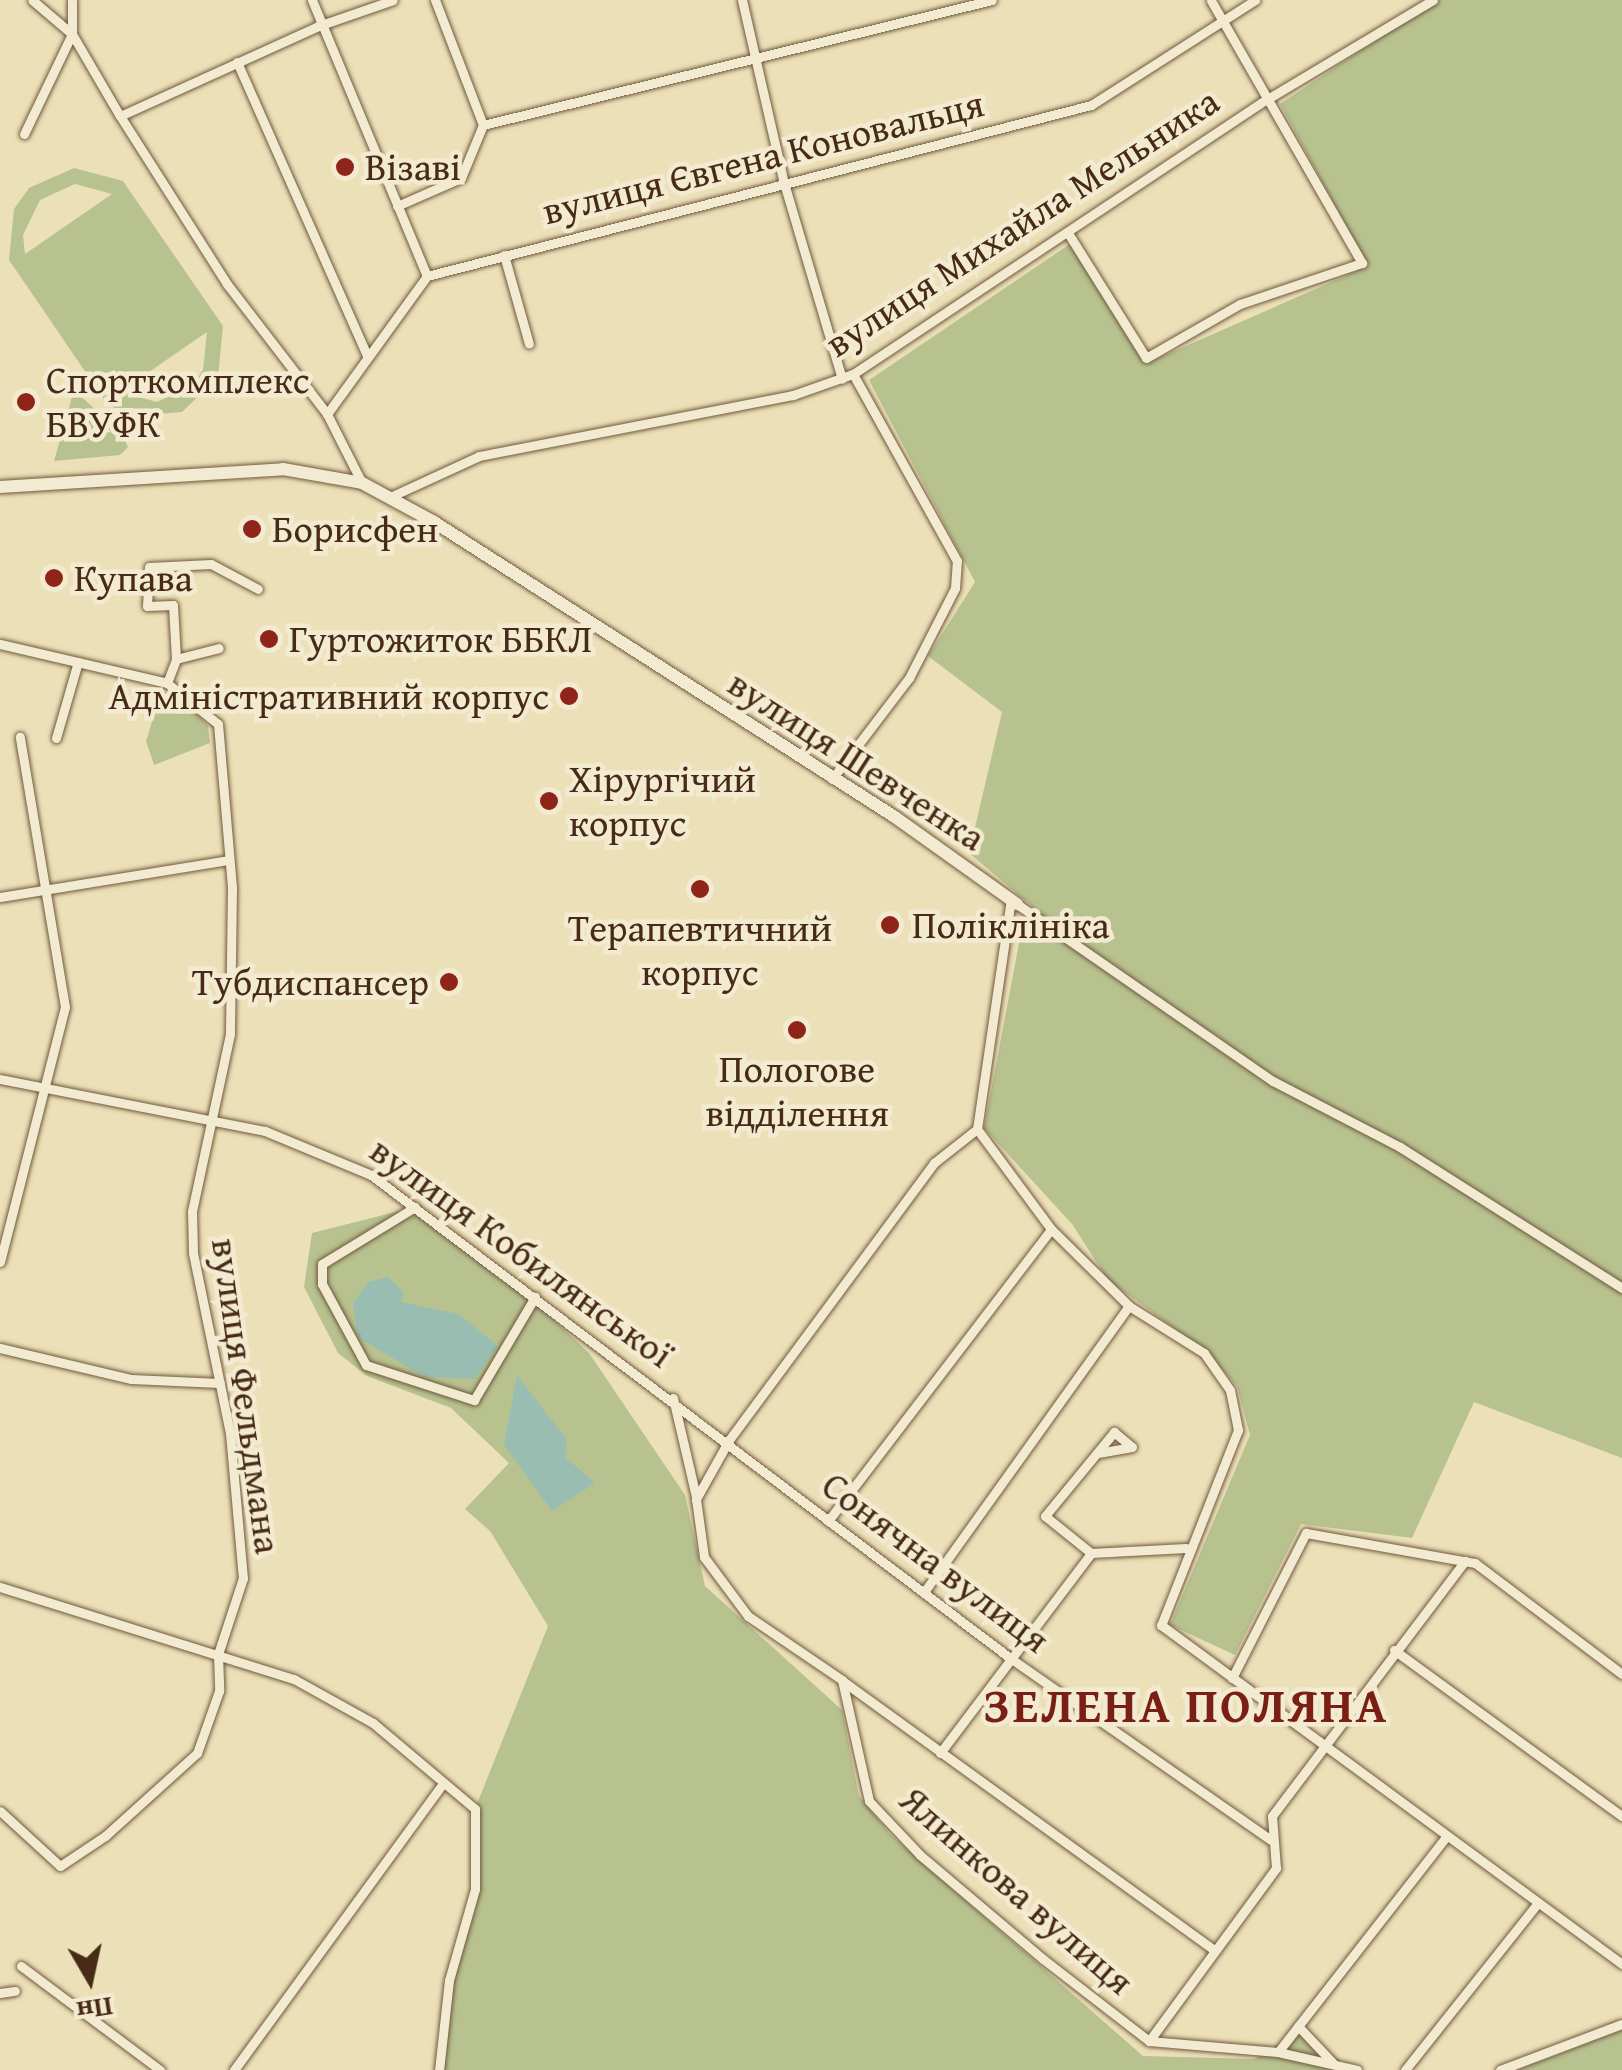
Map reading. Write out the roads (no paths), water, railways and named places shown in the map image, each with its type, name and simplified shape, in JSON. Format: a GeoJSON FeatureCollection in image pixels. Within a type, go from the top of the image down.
{"type":"FeatureCollection","features":[{"type":"Feature","properties":{"kind":"street"},"geometry":{"type":"LineString","coordinates":[[32,0],[72,34],[227,284],[327,414],[362,483]]}},
{"type":"Feature","properties":{"kind":"street"},"geometry":{"type":"LineString","coordinates":[[24,134],[72,34],[72,0]]}},
{"type":"Feature","properties":{"kind":"street"},"geometry":{"type":"LineString","coordinates":[[312,0],[318,26],[427,276],[327,414]]}},
{"type":"Feature","properties":{"kind":"street"},"geometry":{"type":"LineString","coordinates":[[120,116],[318,26],[393,0]]}},
{"type":"Feature","properties":{"kind":"street"},"geometry":{"type":"LineString","coordinates":[[742,0],[784,183],[842,379]]}},
{"type":"Feature","properties":{"kind":"street"},"geometry":{"type":"LineString","coordinates":[[483,126],[992,0]]}},
{"type":"Feature","properties":{"kind":"street"},"geometry":{"type":"LineString","coordinates":[[1068,233],[1146,358],[1240,304],[1362,263],[1211,0]]}},
{"type":"Feature","properties":{"kind":"street","name":"вулиця Євгена Коновальця"},"geometry":{"type":"LineString","coordinates":[[427,276],[1091,104],[1256,0]]}},
{"type":"Feature","properties":{"kind":"street","name":"вулиця Михайла Мельника"},"geometry":{"type":"LineString","coordinates":[[390,497],[480,456],[792,395],[853,374],[1269,98],[1433,0]]}},
{"type":"Feature","properties":{"kind":"street"},"geometry":{"type":"LineString","coordinates":[[397,206],[461,178],[483,126],[436,1]]}},
{"type":"Feature","properties":{"kind":"street"},"geometry":{"type":"LineString","coordinates":[[237,62],[368,357]]}},
{"type":"Feature","properties":{"kind":"street"},"geometry":{"type":"LineString","coordinates":[[504,255],[529,344]]}},
{"type":"Feature","properties":{"kind":"street"},"geometry":{"type":"LineString","coordinates":[[832,779],[909,678],[955,588],[958,561],[853,374]]}},
{"type":"Feature","properties":{"kind":"street","name":"вулиця Шевченка"},"geometry":{"type":"LineString","coordinates":[[0,487],[283,469],[362,483],[390,497],[832,779],[1273,1081],[1416,1156],[1622,1288]]}},
{"type":"Feature","properties":{"kind":"street"},"geometry":{"type":"LineString","coordinates":[[167,683],[176,659],[173,605],[148,606],[149,566],[211,564],[258,588]]}},
{"type":"Feature","properties":{"kind":"street","name":"вулиця Фельдмана"},"geometry":{"type":"LineString","coordinates":[[0,644],[167,683],[218,724],[228,860],[230,1034],[192,1211],[193,1253],[220,1383],[243,1578],[218,1654],[219,1691],[197,1753],[104,1836],[60,1866],[0,1811]]}},
{"type":"Feature","properties":{"kind":"street"},"geometry":{"type":"LineString","coordinates":[[176,659],[219,648]]}},
{"type":"Feature","properties":{"kind":"street"},"geometry":{"type":"LineString","coordinates":[[56,738],[78,662]]}},
{"type":"Feature","properties":{"kind":"street"},"geometry":{"type":"LineString","coordinates":[[0,1262],[65,1007],[51,892],[20,737]]}},
{"type":"Feature","properties":{"kind":"street"},"geometry":{"type":"LineString","coordinates":[[0,898],[228,860]]}},
{"type":"Feature","properties":{"kind":"street"},"geometry":{"type":"LineString","coordinates":[[696,1499],[729,1440],[934,1163],[977,1128],[1014,902]]}},
{"type":"Feature","properties":{"kind":"street","name":"вулиця Кобилянської"},"geometry":{"type":"LineString","coordinates":[[0,1079],[209,1124],[265,1131],[326,1152],[415,1207],[729,1440]]}},
{"type":"Feature","properties":{"kind":"street"},"geometry":{"type":"LineString","coordinates":[[977,1128],[1050,1229],[1128,1306],[1204,1353],[1230,1390],[1238,1430],[1186,1548],[1161,1624],[1622,1964]]}},
{"type":"Feature","properties":{"kind":"street"},"geometry":{"type":"LineString","coordinates":[[415,1207],[322,1264],[322,1284],[366,1365],[474,1400],[535,1297]]}},
{"type":"Feature","properties":{"kind":"street"},"geometry":{"type":"LineString","coordinates":[[828,1521],[1050,1229]]}},
{"type":"Feature","properties":{"kind":"street"},"geometry":{"type":"LineString","coordinates":[[924,1592],[1128,1306]]}},
{"type":"Feature","properties":{"kind":"street"},"geometry":{"type":"LineString","coordinates":[[0,1348],[131,1379],[220,1383]]}},
{"type":"Feature","properties":{"kind":"street"},"geometry":{"type":"LineString","coordinates":[[673,1398],[696,1499],[704,1558],[724,1593],[776,1640],[842,1680],[1215,1951]]}},
{"type":"Feature","properties":{"kind":"street","name":"Сонячна вулиця"},"geometry":{"type":"LineString","coordinates":[[729,1440],[828,1521],[1010,1658],[1271,1840]]}},
{"type":"Feature","properties":{"kind":"street"},"geometry":{"type":"LineString","coordinates":[[1098,1453],[1045,1516],[1090,1553],[1186,1548]]}},
{"type":"Feature","properties":{"kind":"street"},"geometry":{"type":"LineString","coordinates":[[1232,1678],[1306,1533],[1465,1561],[1622,1674]]}},
{"type":"Feature","properties":{"kind":"street"},"geometry":{"type":"LineString","coordinates":[[940,1752],[1090,1553]]}},
{"type":"Feature","properties":{"kind":"street"},"geometry":{"type":"LineString","coordinates":[[1149,2042],[1276,1868],[1272,1816],[1465,1561]]}},
{"type":"Feature","properties":{"kind":"street"},"geometry":{"type":"LineString","coordinates":[[0,1588],[218,1654],[329,1697],[374,1723],[474,1810],[475,1889],[449,1980],[439,2070]]}},
{"type":"Feature","properties":{"kind":"street"},"geometry":{"type":"LineString","coordinates":[[1394,1650],[1622,1816]]}},
{"type":"Feature","properties":{"kind":"street","name":"Ялинкова вулиця"},"geometry":{"type":"LineString","coordinates":[[842,1680],[868,1801],[920,1854],[1149,2042],[1278,2052],[1358,2070]]}},
{"type":"Feature","properties":{"kind":"street"},"geometry":{"type":"LineString","coordinates":[[234,2070],[443,1783]]}},
{"type":"Feature","properties":{"kind":"street"},"geometry":{"type":"LineString","coordinates":[[1278,2052],[1447,1836]]}},
{"type":"Feature","properties":{"kind":"street"},"geometry":{"type":"LineString","coordinates":[[1406,2070],[1538,1903]]}},
{"type":"Feature","properties":{"kind":"street"},"geometry":{"type":"LineString","coordinates":[[21,1966],[160,2070]]}},
{"type":"Feature","properties":{"kind":"street"},"geometry":{"type":"LineString","coordinates":[[0,1993],[15,1991]]}},
{"type":"Feature","properties":{"kind":"street"},"geometry":{"type":"LineString","coordinates":[[1500,2070],[1622,2024]]}},
{"type":"Feature","properties":{"kind":"street"},"geometry":{"type":"LineString","coordinates":[[1298,2026],[1335,2065]]}},
{"type":"Feature","properties":{"kind":"water"},"geometry":{"type":"Polygon","coordinates":[[[388,1277],[404,1293],[401,1302],[458,1314],[498,1346],[474,1379],[424,1377],[358,1337],[353,1303],[368,1282],[388,1277]]]}},
{"type":"Feature","properties":{"kind":"water"},"geometry":{"type":"Polygon","coordinates":[[[517,1375],[567,1440],[565,1457],[595,1483],[552,1511],[504,1445],[517,1375]]]}},
{"type":"Feature","properties":{"kind":"place","name":"Візаві"},"geometry":{"type":"Point","coordinates":[345,167]}},
{"type":"Feature","properties":{"kind":"place","name":"Спорткомплекс БВУФК"},"geometry":{"type":"Point","coordinates":[26,402]}},
{"type":"Feature","properties":{"kind":"place","name":"Борисфен"},"geometry":{"type":"Point","coordinates":[252,529]}},
{"type":"Feature","properties":{"kind":"place","name":"Купава"},"geometry":{"type":"Point","coordinates":[54,578]}},
{"type":"Feature","properties":{"kind":"place","name":"Гуртожиток ББКЛ"},"geometry":{"type":"Point","coordinates":[269,639]}},
{"type":"Feature","properties":{"kind":"place","name":"Адміністративний корпус"},"geometry":{"type":"Point","coordinates":[569,696]}},
{"type":"Feature","properties":{"kind":"place","name":"Хірургічий корпус"},"geometry":{"type":"Point","coordinates":[549,801]}},
{"type":"Feature","properties":{"kind":"place","name":"Терапевтичний корпус"},"geometry":{"type":"Point","coordinates":[700,889]}},
{"type":"Feature","properties":{"kind":"place","name":"Поліклініка"},"geometry":{"type":"Point","coordinates":[890,925]}},
{"type":"Feature","properties":{"kind":"place","name":"Тубдиспансер"},"geometry":{"type":"Point","coordinates":[449,982]}},
{"type":"Feature","properties":{"kind":"place","name":"Пологове відділення"},"geometry":{"type":"Point","coordinates":[797,1030]}},
{"type":"Feature","properties":{"kind":"district","name":"ЗЕЛЕНА ПОЛЯНА"},"geometry":{"type":"Point","coordinates":[1186,1705]}}]}
